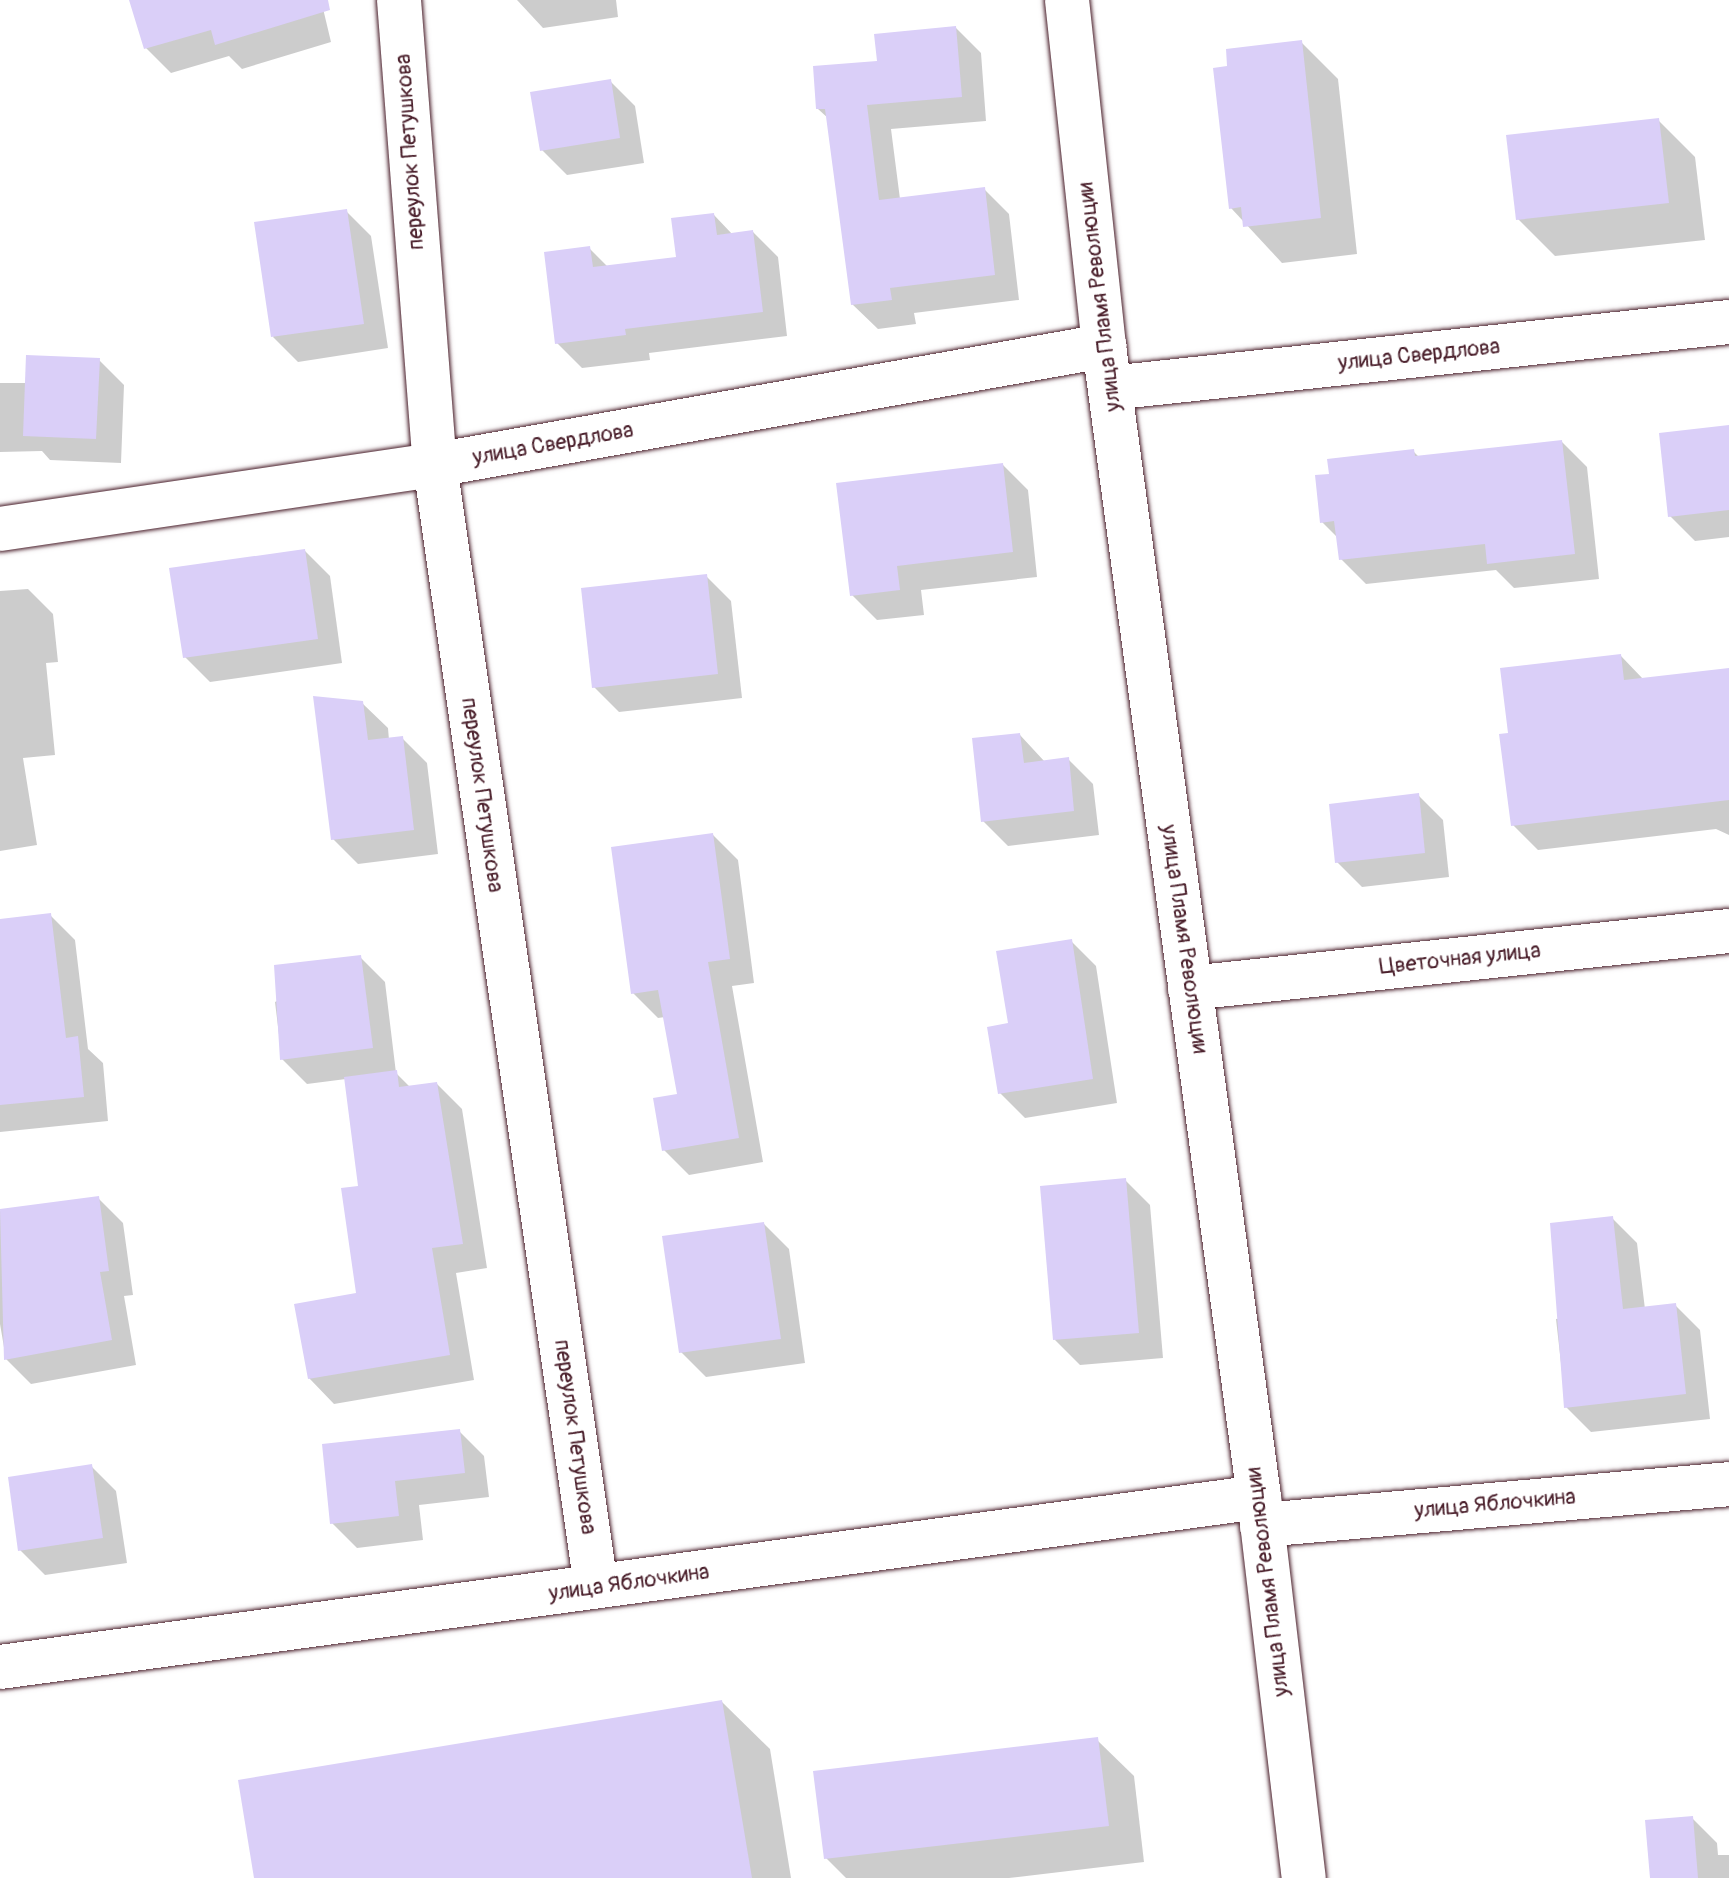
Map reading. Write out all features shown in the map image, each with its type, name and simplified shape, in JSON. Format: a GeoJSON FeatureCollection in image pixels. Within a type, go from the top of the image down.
{"type":"FeatureCollection","features":[{"type":"Feature","properties":{"kind":"street","name":"переулок Петушкова"},"geometry":{"type":"LineString","coordinates":[[399,0],[435,465],[596,1587]]}},
{"type":"Feature","properties":{"kind":"street","name":"улица Пламя Революции"},"geometry":{"type":"LineString","coordinates":[[1067,0],[1107,367],[1260,1511],[1304,1878]]}},
{"type":"Feature","properties":{"kind":"street","name":"улица Свердлова"},"geometry":{"type":"LineString","coordinates":[[0,529],[1107,367],[1729,322]]}},
{"type":"Feature","properties":{"kind":"street","name":"Цветочная улица"},"geometry":{"type":"LineString","coordinates":[[1190,988],[1729,931]]}},
{"type":"Feature","properties":{"kind":"street","name":"улица Яблочкина"},"geometry":{"type":"LineString","coordinates":[[0,1667],[596,1587],[1260,1511],[1729,1484]]}},
{"type":"Feature","properties":{"kind":"building"},"geometry":{"type":"Polygon","coordinates":[[[129,0],[328,0],[330,10],[215,45],[211,30],[144,49],[129,0]]]}},
{"type":"Feature","properties":{"kind":"building"},"geometry":{"type":"Polygon","coordinates":[[[956,26],[962,97],[867,105],[879,200],[985,187],[995,275],[890,288],[892,300],[851,305],[825,109],[816,109],[813,66],[877,61],[874,34],[956,26]]]}},
{"type":"Feature","properties":{"kind":"building"},"geometry":{"type":"Polygon","coordinates":[[[1302,40],[1321,218],[1243,227],[1241,207],[1229,209],[1213,68],[1227,66],[1226,49],[1302,40]]]}},
{"type":"Feature","properties":{"kind":"building"},"geometry":{"type":"Polygon","coordinates":[[[611,79],[620,138],[540,151],[530,92],[611,79]]]}},
{"type":"Feature","properties":{"kind":"building"},"geometry":{"type":"Polygon","coordinates":[[[1659,118],[1669,203],[1516,220],[1506,135],[1659,118]]]}},
{"type":"Feature","properties":{"kind":"building"},"geometry":{"type":"Polygon","coordinates":[[[347,209],[364,324],[271,337],[254,222],[347,209]]]}},
{"type":"Feature","properties":{"kind":"building"},"geometry":{"type":"Polygon","coordinates":[[[714,213],[717,235],[753,230],[763,312],[625,329],[626,335],[555,344],[544,252],[590,246],[593,267],[676,257],[671,218],[714,213]]]}},
{"type":"Feature","properties":{"kind":"building"},"geometry":{"type":"Polygon","coordinates":[[[26,355],[100,358],[96,439],[23,436],[26,355]]]}},
{"type":"Feature","properties":{"kind":"building"},"geometry":{"type":"Polygon","coordinates":[[[1729,425],[1729,510],[1668,517],[1659,433],[1729,425]]]}},
{"type":"Feature","properties":{"kind":"building"},"geometry":{"type":"Polygon","coordinates":[[[1562,440],[1575,554],[1487,564],[1485,544],[1339,560],[1334,521],[1320,523],[1315,475],[1329,474],[1327,459],[1414,449],[1415,456],[1562,440]]]}},
{"type":"Feature","properties":{"kind":"building"},"geometry":{"type":"Polygon","coordinates":[[[1003,463],[1013,552],[897,566],[900,590],[850,596],[836,483],[1003,463]]]}},
{"type":"Feature","properties":{"kind":"building"},"geometry":{"type":"Polygon","coordinates":[[[305,549],[318,639],[183,658],[169,568],[305,549]]]}},
{"type":"Feature","properties":{"kind":"building"},"geometry":{"type":"Polygon","coordinates":[[[707,574],[718,674],[592,688],[581,588],[707,574]]]}},
{"type":"Feature","properties":{"kind":"building"},"geometry":{"type":"Polygon","coordinates":[[[1621,654],[1624,680],[1729,668],[1729,800],[1511,826],[1499,734],[1508,733],[1500,668],[1621,654]]]}},
{"type":"Feature","properties":{"kind":"building"},"geometry":{"type":"Polygon","coordinates":[[[313,696],[363,701],[368,740],[403,736],[414,830],[331,840],[313,696]]]}},
{"type":"Feature","properties":{"kind":"building"},"geometry":{"type":"Polygon","coordinates":[[[1020,733],[1024,763],[1069,757],[1074,811],[981,822],[972,738],[1020,733]]]}},
{"type":"Feature","properties":{"kind":"building"},"geometry":{"type":"Polygon","coordinates":[[[1419,793],[1425,853],[1335,863],[1329,804],[1419,793]]]}},
{"type":"Feature","properties":{"kind":"building"},"geometry":{"type":"Polygon","coordinates":[[[713,833],[730,959],[708,962],[739,1138],[662,1151],[653,1098],[677,1094],[658,990],[631,994],[611,847],[713,833]]]}},
{"type":"Feature","properties":{"kind":"building"},"geometry":{"type":"Polygon","coordinates":[[[51,913],[66,1038],[78,1036],[84,1097],[0,1105],[0,919],[51,913]]]}},
{"type":"Feature","properties":{"kind":"building"},"geometry":{"type":"Polygon","coordinates":[[[1072,939],[1093,1079],[998,1094],[987,1027],[1008,1023],[996,951],[1072,939]]]}},
{"type":"Feature","properties":{"kind":"building"},"geometry":{"type":"Polygon","coordinates":[[[361,955],[373,1048],[280,1060],[274,965],[361,955]]]}},
{"type":"Feature","properties":{"kind":"building"},"geometry":{"type":"Polygon","coordinates":[[[397,1070],[399,1087],[437,1082],[463,1244],[432,1248],[450,1355],[308,1379],[294,1304],[356,1293],[341,1188],[358,1186],[344,1077],[397,1070]]]}},
{"type":"Feature","properties":{"kind":"building"},"geometry":{"type":"Polygon","coordinates":[[[1126,1178],[1139,1333],[1053,1340],[1040,1186],[1126,1178]]]}},
{"type":"Feature","properties":{"kind":"building"},"geometry":{"type":"Polygon","coordinates":[[[99,1196],[109,1271],[100,1272],[112,1340],[4,1360],[0,1209],[99,1196]]]}},
{"type":"Feature","properties":{"kind":"building"},"geometry":{"type":"Polygon","coordinates":[[[1613,1216],[1623,1309],[1676,1303],[1686,1394],[1564,1408],[1550,1223],[1613,1216]]]}},
{"type":"Feature","properties":{"kind":"building"},"geometry":{"type":"Polygon","coordinates":[[[764,1222],[781,1339],[679,1353],[662,1236],[764,1222]]]}},
{"type":"Feature","properties":{"kind":"building"},"geometry":{"type":"Polygon","coordinates":[[[460,1429],[465,1473],[395,1481],[399,1516],[330,1524],[322,1444],[460,1429]]]}},
{"type":"Feature","properties":{"kind":"building"},"geometry":{"type":"Polygon","coordinates":[[[92,1464],[103,1538],[18,1551],[8,1477],[92,1464]]]}},
{"type":"Feature","properties":{"kind":"building"},"geometry":{"type":"Polygon","coordinates":[[[722,1700],[752,1878],[254,1878],[238,1780],[722,1700]]]}},
{"type":"Feature","properties":{"kind":"building"},"geometry":{"type":"Polygon","coordinates":[[[1098,1737],[1109,1826],[824,1859],[813,1771],[1098,1737]]]}},
{"type":"Feature","properties":{"kind":"building"},"geometry":{"type":"Polygon","coordinates":[[[1693,1816],[1698,1878],[1650,1878],[1645,1820],[1693,1816]]]}}]}
